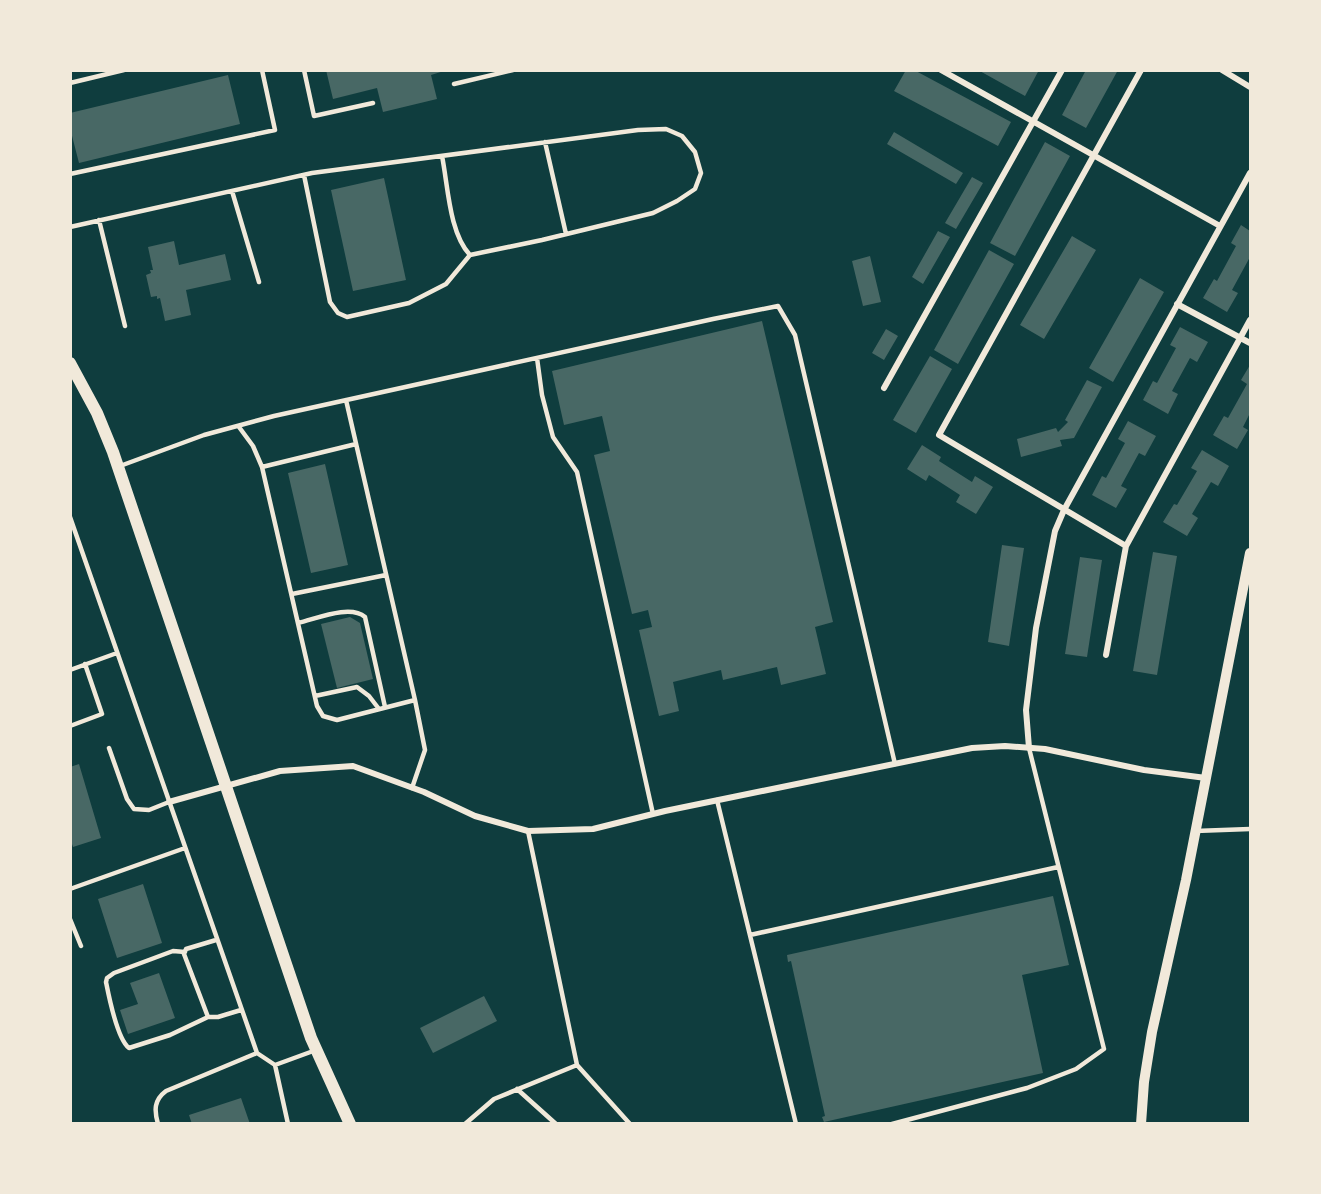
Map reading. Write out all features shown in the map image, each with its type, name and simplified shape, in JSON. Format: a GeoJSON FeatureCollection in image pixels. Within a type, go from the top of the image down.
{"type":"FeatureCollection","features":[{"type":"Feature","properties":{"kind":"main road"},"geometry":{"type":"LineString","coordinates":[[70,363],[97,413],[118,467],[316,1050],[350,1124]]}},
{"type":"Feature","properties":{"kind":"street"},"geometry":{"type":"LineString","coordinates":[[941,70],[1220,226]]}},
{"type":"Feature","properties":{"kind":"street"},"geometry":{"type":"LineString","coordinates":[[884,388],[1062,70]]}},
{"type":"Feature","properties":{"kind":"street"},"geometry":{"type":"LineString","coordinates":[[1126,546],[939,435],[1141,70]]}},
{"type":"Feature","properties":{"kind":"street"},"geometry":{"type":"LineString","coordinates":[[1222,70],[1251,87]]}},
{"type":"Feature","properties":{"kind":"street"},"geometry":{"type":"LineString","coordinates":[[1029,748],[1026,710],[1033,650],[1055,531],[1064,510],[1251,172]]}},
{"type":"Feature","properties":{"kind":"street"},"geometry":{"type":"LineString","coordinates":[[1177,304],[1251,343]]}},
{"type":"Feature","properties":{"kind":"street"},"geometry":{"type":"LineString","coordinates":[[1106,655],[1126,546],[1251,320]]}},
{"type":"Feature","properties":{"kind":"street"},"geometry":{"type":"LineString","coordinates":[[1141,1124],[1144,1082],[1152,1032],[1251,553]]}},
{"type":"Feature","properties":{"kind":"street"},"geometry":{"type":"LineString","coordinates":[[169,802],[279,771],[353,766],[412,788],[475,816],[528,831],[593,829],[717,800],[972,748],[1005,746],[1045,750],[1144,770],[1206,778]]}},
{"type":"Feature","properties":{"kind":"lane"},"geometry":{"type":"LineString","coordinates":[[70,83],[124,70]]}},
{"type":"Feature","properties":{"kind":"lane"},"geometry":{"type":"LineString","coordinates":[[70,174],[275,130],[262,70]]}},
{"type":"Feature","properties":{"kind":"lane"},"geometry":{"type":"LineString","coordinates":[[304,70],[314,116],[373,103]]}},
{"type":"Feature","properties":{"kind":"lane"},"geometry":{"type":"LineString","coordinates":[[454,84],[513,70]]}},
{"type":"Feature","properties":{"kind":"lane"},"geometry":{"type":"LineString","coordinates":[[70,227],[304,175],[638,130],[666,129],[682,136],[695,152],[701,173],[694,189],[653,213],[470,255],[446,284],[409,303],[347,317],[338,313],[330,302],[304,175]]}},
{"type":"Feature","properties":{"kind":"lane"},"geometry":{"type":"LineString","coordinates":[[545,142],[566,234]]}},
{"type":"Feature","properties":{"kind":"lane"},"geometry":{"type":"LineString","coordinates":[[442,156],[456,231],[461,246],[470,255]]}},
{"type":"Feature","properties":{"kind":"lane"},"geometry":{"type":"LineString","coordinates":[[232,191],[259,282]]}},
{"type":"Feature","properties":{"kind":"lane"},"geometry":{"type":"LineString","coordinates":[[99,220],[125,326]]}},
{"type":"Feature","properties":{"kind":"lane"},"geometry":{"type":"LineString","coordinates":[[118,467],[204,435],[274,416],[778,306],[795,335],[895,764]]}},
{"type":"Feature","properties":{"kind":"lane"},"geometry":{"type":"LineString","coordinates":[[537,358],[542,395],[553,437],[577,472],[653,814]]}},
{"type":"Feature","properties":{"kind":"lane"},"geometry":{"type":"LineString","coordinates":[[346,400],[425,750],[412,788]]}},
{"type":"Feature","properties":{"kind":"lane"},"geometry":{"type":"LineString","coordinates":[[239,427],[253,446],[262,467],[317,706],[323,716],[337,720],[415,700]]}},
{"type":"Feature","properties":{"kind":"lane"},"geometry":{"type":"LineString","coordinates":[[262,467],[356,444]]}},
{"type":"Feature","properties":{"kind":"lane"},"geometry":{"type":"LineString","coordinates":[[70,517],[257,1053],[276,1065],[288,1124]]}},
{"type":"Feature","properties":{"kind":"lane"},"geometry":{"type":"LineString","coordinates":[[292,594],[386,575]]}},
{"type":"Feature","properties":{"kind":"lane"},"geometry":{"type":"LineString","coordinates":[[298,623],[347,611],[359,612],[365,617],[385,707]]}},
{"type":"Feature","properties":{"kind":"lane"},"geometry":{"type":"LineString","coordinates":[[70,670],[117,653]]}},
{"type":"Feature","properties":{"kind":"lane"},"geometry":{"type":"LineString","coordinates":[[70,726],[102,714],[85,664]]}},
{"type":"Feature","properties":{"kind":"lane"},"geometry":{"type":"LineString","coordinates":[[315,696],[357,687],[369,696],[379,709]]}},
{"type":"Feature","properties":{"kind":"lane"},"geometry":{"type":"LineString","coordinates":[[109,748],[127,799],[134,809],[149,810],[169,802]]}},
{"type":"Feature","properties":{"kind":"lane"},"geometry":{"type":"LineString","coordinates":[[892,1124],[1027,1088],[1076,1069],[1104,1049],[1029,748]]}},
{"type":"Feature","properties":{"kind":"lane"},"geometry":{"type":"LineString","coordinates":[[717,800],[796,1124]]}},
{"type":"Feature","properties":{"kind":"lane"},"geometry":{"type":"LineString","coordinates":[[1195,831],[1251,829]]}},
{"type":"Feature","properties":{"kind":"lane"},"geometry":{"type":"LineString","coordinates":[[528,831],[577,1065],[630,1124]]}},
{"type":"Feature","properties":{"kind":"lane"},"geometry":{"type":"LineString","coordinates":[[70,889],[185,848]]}},
{"type":"Feature","properties":{"kind":"lane"},"geometry":{"type":"LineString","coordinates":[[750,935],[1058,867]]}},
{"type":"Feature","properties":{"kind":"lane"},"geometry":{"type":"LineString","coordinates":[[70,919],[81,946]]}},
{"type":"Feature","properties":{"kind":"lane"},"geometry":{"type":"LineString","coordinates":[[216,940],[185,951],[174,951],[114,973],[107,978],[105,982],[125,1046],[129,1048],[170,1035],[208,1017],[218,1017],[241,1010]]}},
{"type":"Feature","properties":{"kind":"lane"},"geometry":{"type":"LineString","coordinates":[[185,951],[184,954],[208,1017]]}},
{"type":"Feature","properties":{"kind":"lane"},"geometry":{"type":"LineString","coordinates":[[276,1065],[316,1050]]}},
{"type":"Feature","properties":{"kind":"lane"},"geometry":{"type":"LineString","coordinates":[[158,1124],[155,1113],[156,1105],[159,1097],[166,1091],[257,1053]]}},
{"type":"Feature","properties":{"kind":"lane"},"geometry":{"type":"LineString","coordinates":[[465,1124],[494,1098],[577,1065]]}},
{"type":"Feature","properties":{"kind":"lane"},"geometry":{"type":"LineString","coordinates":[[517,1089],[556,1124]]}},
{"type":"Feature","properties":{"kind":"building"},"geometry":{"type":"Polygon","coordinates":[[[326,70],[444,71],[431,75],[437,99],[383,112],[377,88],[333,99],[326,70]]]}},
{"type":"Feature","properties":{"kind":"building"},"geometry":{"type":"Polygon","coordinates":[[[906,70],[914,70],[1011,122],[998,146],[894,91],[906,70]]]}},
{"type":"Feature","properties":{"kind":"building"},"geometry":{"type":"Polygon","coordinates":[[[978,70],[1039,70],[1025,96],[978,70]]]}},
{"type":"Feature","properties":{"kind":"building"},"geometry":{"type":"Polygon","coordinates":[[[1086,70],[1118,70],[1086,128],[1062,115],[1086,70]]]}},
{"type":"Feature","properties":{"kind":"building"},"geometry":{"type":"Polygon","coordinates":[[[228,75],[240,124],[79,163],[70,128],[70,113],[228,75]]]}},
{"type":"Feature","properties":{"kind":"building"},"geometry":{"type":"Polygon","coordinates":[[[894,132],[963,173],[956,184],[887,144],[894,132]]]}},
{"type":"Feature","properties":{"kind":"building"},"geometry":{"type":"Polygon","coordinates":[[[1045,142],[1070,156],[1015,256],[990,243],[1045,142]]]}},
{"type":"Feature","properties":{"kind":"building"},"geometry":{"type":"Polygon","coordinates":[[[972,177],[983,183],[956,229],[945,223],[972,177]]]}},
{"type":"Feature","properties":{"kind":"building"},"geometry":{"type":"Polygon","coordinates":[[[384,178],[406,280],[353,291],[331,190],[384,178]]]}},
{"type":"Feature","properties":{"kind":"building"},"geometry":{"type":"Polygon","coordinates":[[[1241,225],[1250,231],[1250,257],[1232,290],[1238,293],[1227,312],[1203,298],[1214,279],[1217,281],[1236,246],[1231,243],[1241,225]]]}},
{"type":"Feature","properties":{"kind":"building"},"geometry":{"type":"Polygon","coordinates":[[[938,231],[950,237],[923,284],[912,277],[938,231]]]}},
{"type":"Feature","properties":{"kind":"building"},"geometry":{"type":"Polygon","coordinates":[[[1072,236],[1096,250],[1044,339],[1020,325],[1072,236]]]}},
{"type":"Feature","properties":{"kind":"building"},"geometry":{"type":"Polygon","coordinates":[[[174,241],[179,265],[225,254],[231,280],[186,290],[191,315],[165,321],[160,298],[151,297],[146,275],[153,270],[148,247],[174,241]]]}},
{"type":"Feature","properties":{"kind":"building"},"geometry":{"type":"Polygon","coordinates":[[[989,250],[1014,264],[958,364],[934,350],[989,250]]]}},
{"type":"Feature","properties":{"kind":"building"},"geometry":{"type":"Polygon","coordinates":[[[870,256],[881,302],[863,306],[852,261],[870,256]]]}},
{"type":"Feature","properties":{"kind":"building"},"geometry":{"type":"Polygon","coordinates":[[[1140,278],[1164,292],[1113,382],[1089,368],[1140,278]]]}},
{"type":"Feature","properties":{"kind":"building"},"geometry":{"type":"Polygon","coordinates":[[[762,321],[833,622],[815,627],[826,674],[781,685],[777,667],[723,680],[721,670],[673,682],[679,711],[659,716],[639,630],[652,627],[648,610],[632,614],[594,455],[610,451],[602,416],[564,425],[552,371],[762,321]]]}},
{"type":"Feature","properties":{"kind":"building"},"geometry":{"type":"Polygon","coordinates":[[[1180,327],[1208,342],[1197,362],[1190,358],[1172,391],[1178,394],[1168,414],[1143,400],[1153,381],[1157,383],[1176,348],[1170,345],[1180,327]]]}},
{"type":"Feature","properties":{"kind":"building"},"geometry":{"type":"Polygon","coordinates":[[[886,329],[898,336],[884,360],[872,353],[886,329]]]}},
{"type":"Feature","properties":{"kind":"building"},"geometry":{"type":"Polygon","coordinates":[[[930,356],[952,369],[916,433],[893,420],[930,356]]]}},
{"type":"Feature","properties":{"kind":"building"},"geometry":{"type":"Polygon","coordinates":[[[1250,365],[1250,413],[1243,427],[1248,430],[1237,449],[1213,435],[1224,416],[1228,418],[1247,384],[1241,380],[1250,365]]]}},
{"type":"Feature","properties":{"kind":"building"},"geometry":{"type":"Polygon","coordinates":[[[1087,380],[1102,387],[1074,438],[1060,440],[1062,446],[1021,457],[1017,439],[1056,428],[1058,432],[1068,422],[1065,420],[1087,380]]]}},
{"type":"Feature","properties":{"kind":"building"},"geometry":{"type":"Polygon","coordinates":[[[1128,421],[1156,436],[1145,456],[1139,453],[1121,486],[1127,489],[1116,508],[1092,495],[1102,476],[1106,478],[1125,443],[1118,439],[1128,421]]]}},
{"type":"Feature","properties":{"kind":"building"},"geometry":{"type":"Polygon","coordinates":[[[922,445],[941,457],[939,461],[972,482],[975,476],[993,487],[976,514],[956,502],[960,495],[929,475],[926,481],[907,469],[922,445]]]}},
{"type":"Feature","properties":{"kind":"building"},"geometry":{"type":"Polygon","coordinates":[[[1202,450],[1229,466],[1218,486],[1211,482],[1192,514],[1198,518],[1187,536],[1163,522],[1174,504],[1177,505],[1197,471],[1191,468],[1202,450]]]}},
{"type":"Feature","properties":{"kind":"building"},"geometry":{"type":"Polygon","coordinates":[[[325,464],[348,565],[311,573],[288,473],[325,464]]]}},
{"type":"Feature","properties":{"kind":"building"},"geometry":{"type":"Polygon","coordinates":[[[1002,545],[1024,548],[1009,646],[988,642],[1002,545]]]}},
{"type":"Feature","properties":{"kind":"building"},"geometry":{"type":"Polygon","coordinates":[[[1153,552],[1177,556],[1157,675],[1133,671],[1153,552]]]}},
{"type":"Feature","properties":{"kind":"building"},"geometry":{"type":"Polygon","coordinates":[[[1080,557],[1102,560],[1087,657],[1065,654],[1080,557]]]}},
{"type":"Feature","properties":{"kind":"building"},"geometry":{"type":"Polygon","coordinates":[[[350,617],[360,623],[373,679],[337,688],[321,624],[350,617]]]}},
{"type":"Feature","properties":{"kind":"building"},"geometry":{"type":"Polygon","coordinates":[[[79,764],[101,838],[73,847],[70,838],[70,767],[79,764]]]}},
{"type":"Feature","properties":{"kind":"building"},"geometry":{"type":"Polygon","coordinates":[[[143,884],[162,943],[117,958],[98,899],[143,884]]]}},
{"type":"Feature","properties":{"kind":"building"},"geometry":{"type":"Polygon","coordinates":[[[1053,896],[1069,965],[1022,975],[1043,1073],[824,1122],[822,1117],[825,1116],[791,961],[788,962],[787,955],[1053,896]]]}},
{"type":"Feature","properties":{"kind":"building"},"geometry":{"type":"Polygon","coordinates":[[[159,973],[175,1018],[128,1034],[120,1010],[138,1004],[130,983],[159,973]]]}},
{"type":"Feature","properties":{"kind":"building"},"geometry":{"type":"Polygon","coordinates":[[[484,996],[497,1021],[433,1053],[420,1028],[484,996]]]}},
{"type":"Feature","properties":{"kind":"building"},"geometry":{"type":"Polygon","coordinates":[[[241,1098],[250,1124],[192,1124],[189,1115],[241,1098]]]}}]}
